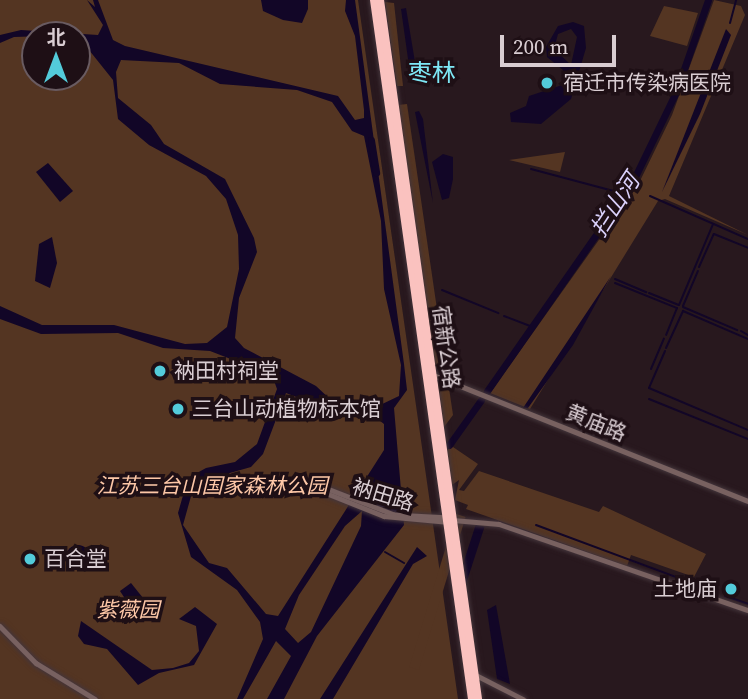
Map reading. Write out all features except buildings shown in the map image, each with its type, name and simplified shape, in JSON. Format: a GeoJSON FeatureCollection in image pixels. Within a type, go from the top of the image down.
{"type":"FeatureCollection","features":[{"type":"Feature","properties":{"kind":"highway","name":"宿新公路"},"geometry":{"type":"LineString","coordinates":[[374,0],[478,699]]}},
{"type":"Feature","properties":{"kind":"highway","name":"宿新公路"},"geometry":{"type":"LineString","coordinates":[[380,0],[432,375],[472,699]]}},
{"type":"Feature","properties":{"kind":"street","name":"黄庙路"},"geometry":{"type":"LineString","coordinates":[[432,375],[748,501]]}},
{"type":"Feature","properties":{"kind":"street","name":"衲田路"},"geometry":{"type":"LineString","coordinates":[[307,483],[349,500],[415,520],[499,524],[748,611]]}},
{"type":"Feature","properties":{"kind":"street"},"geometry":{"type":"LineString","coordinates":[[0,626],[36,663],[95,699]]}},
{"type":"Feature","properties":{"kind":"street"},"geometry":{"type":"LineString","coordinates":[[475,674],[523,699]]}},
{"type":"Feature","properties":{"kind":"green space","name":"江苏三台山国家森林公园"},"geometry":{"type":"Polygon","coordinates":[[[0,0],[358,0],[458,699],[0,699],[0,0]]]}},
{"type":"Feature","properties":{"kind":"green space"},"geometry":{"type":"Polygon","coordinates":[[[714,0],[741,6],[745,15],[669,196],[748,235],[665,199],[658,201],[530,409],[490,393],[638,185],[672,115],[714,0]]]}},
{"type":"Feature","properties":{"kind":"green space"},"geometry":{"type":"Polygon","coordinates":[[[385,2],[394,3],[403,86],[397,86],[385,2]]]}},
{"type":"Feature","properties":{"kind":"green space"},"geometry":{"type":"Polygon","coordinates":[[[664,6],[698,13],[687,46],[650,36],[664,6]]]}},
{"type":"Feature","properties":{"kind":"green space"},"geometry":{"type":"Polygon","coordinates":[[[407,104],[445,364],[440,370],[435,365],[398,105],[407,104]]]}},
{"type":"Feature","properties":{"kind":"green space"},"geometry":{"type":"Polygon","coordinates":[[[565,152],[560,172],[509,160],[565,152]]]}},
{"type":"Feature","properties":{"kind":"green space"},"geometry":{"type":"Polygon","coordinates":[[[438,383],[449,388],[453,415],[444,427],[438,383]]]}},
{"type":"Feature","properties":{"kind":"green space"},"geometry":{"type":"Polygon","coordinates":[[[453,447],[478,464],[459,490],[464,491],[479,471],[599,512],[603,506],[706,554],[694,577],[631,555],[627,566],[466,509],[468,505],[455,500],[459,480],[452,485],[447,450],[453,447]]]}},
{"type":"Feature","properties":{"kind":"green space"},"geometry":{"type":"Polygon","coordinates":[[[456,514],[466,517],[419,670],[409,667],[456,514]]]}},
{"type":"Feature","properties":{"kind":"shaded area"},"geometry":{"type":"Polygon","coordinates":[[[87,0],[95,7],[93,0],[98,0],[113,40],[125,46],[338,96],[355,120],[364,118],[364,110],[355,36],[345,11],[346,0],[355,0],[407,390],[394,408],[404,525],[317,636],[284,699],[267,699],[291,656],[276,641],[243,699],[237,699],[263,639],[260,622],[237,590],[191,557],[178,513],[188,478],[206,468],[235,462],[257,444],[277,389],[272,375],[210,351],[163,348],[118,333],[41,334],[0,319],[0,306],[42,325],[114,325],[185,344],[207,343],[227,327],[239,269],[238,235],[226,199],[206,176],[149,145],[118,119],[113,80],[91,52],[91,35],[98,35],[103,25],[87,0]],[[121,60],[116,72],[118,98],[151,125],[164,144],[225,179],[254,238],[257,252],[239,298],[235,338],[244,348],[316,386],[332,401],[376,407],[399,396],[401,365],[384,289],[381,221],[364,136],[352,131],[332,102],[297,90],[220,84],[179,63],[121,60]],[[286,393],[263,454],[251,467],[205,480],[193,489],[183,525],[209,563],[227,568],[266,614],[278,616],[384,450],[384,424],[370,413],[322,407],[286,393]],[[362,511],[345,526],[299,595],[285,629],[298,643],[311,632],[361,526],[362,511]]]}},
{"type":"Feature","properties":{"kind":"shaded area"},"geometry":{"type":"Polygon","coordinates":[[[261,0],[308,0],[308,9],[302,23],[283,20],[263,11],[261,0]]]}},
{"type":"Feature","properties":{"kind":"shaded area"},"geometry":{"type":"Polygon","coordinates":[[[406,8],[415,62],[411,80],[401,9],[406,8]]]}},
{"type":"Feature","properties":{"kind":"shaded area"},"geometry":{"type":"Polygon","coordinates":[[[573,22],[584,26],[586,48],[571,99],[541,124],[511,122],[510,113],[526,106],[529,96],[562,85],[563,70],[547,57],[546,47],[558,26],[573,22]],[[571,29],[558,34],[554,49],[571,65],[577,37],[571,29]]]}},
{"type":"Feature","properties":{"kind":"shaded area"},"geometry":{"type":"Polygon","coordinates":[[[726,29],[731,35],[700,114],[662,192],[726,29]]]}},
{"type":"Feature","properties":{"kind":"shaded area"},"geometry":{"type":"Polygon","coordinates":[[[21,30],[21,37],[0,43],[0,35],[21,30]]]}},
{"type":"Feature","properties":{"kind":"shaded area"},"geometry":{"type":"Polygon","coordinates":[[[419,111],[423,119],[433,203],[415,112],[419,111]]]}},
{"type":"Feature","properties":{"kind":"shaded area"},"geometry":{"type":"Polygon","coordinates":[[[443,154],[453,157],[453,179],[449,198],[442,200],[432,162],[443,154]]]}},
{"type":"Feature","properties":{"kind":"shaded area"},"geometry":{"type":"Polygon","coordinates":[[[48,163],[73,191],[60,202],[36,172],[48,163]]]}},
{"type":"Feature","properties":{"kind":"shaded area"},"geometry":{"type":"Polygon","coordinates":[[[52,237],[57,263],[50,288],[35,281],[39,244],[52,237]]]}},
{"type":"Feature","properties":{"kind":"shaded area"},"geometry":{"type":"Polygon","coordinates":[[[611,276],[573,345],[528,408],[523,408],[611,276]]]}},
{"type":"Feature","properties":{"kind":"shaded area"},"geometry":{"type":"Polygon","coordinates":[[[476,524],[485,527],[460,601],[452,598],[476,524]]]}},
{"type":"Feature","properties":{"kind":"shaded area"},"geometry":{"type":"Polygon","coordinates":[[[78,545],[87,548],[90,557],[87,566],[78,569],[69,566],[66,557],[69,548],[78,545]]]}},
{"type":"Feature","properties":{"kind":"shaded area"},"geometry":{"type":"Polygon","coordinates":[[[417,547],[427,556],[413,564],[333,699],[320,699],[417,547]]]}},
{"type":"Feature","properties":{"kind":"shaded area"},"geometry":{"type":"Polygon","coordinates":[[[131,583],[151,608],[137,617],[120,591],[131,583]]]}},
{"type":"Feature","properties":{"kind":"shaded area"},"geometry":{"type":"Polygon","coordinates":[[[496,605],[510,684],[497,679],[487,610],[496,605]]]}},
{"type":"Feature","properties":{"kind":"shaded area"},"geometry":{"type":"Polygon","coordinates":[[[195,607],[217,624],[194,665],[159,673],[138,685],[107,649],[84,644],[78,636],[81,621],[152,670],[173,668],[189,663],[199,651],[196,626],[179,619],[195,607]]]}},
{"type":"Feature","properties":{"kind":"waterway","name":"拦山河"},"geometry":{"type":"LineString","coordinates":[[487,391],[632,183],[676,92],[708,0]]}},
{"type":"Feature","properties":{"kind":"waterway"},"geometry":{"type":"LineString","coordinates":[[730,23],[736,0]]}},
{"type":"Feature","properties":{"kind":"waterway"},"geometry":{"type":"LineString","coordinates":[[371,140],[376,173]]}},
{"type":"Feature","properties":{"kind":"waterway"},"geometry":{"type":"LineString","coordinates":[[531,169],[625,194]]}},
{"type":"Feature","properties":{"kind":"waterway"},"geometry":{"type":"LineString","coordinates":[[650,196],[748,239]]}},
{"type":"Feature","properties":{"kind":"waterway"},"geometry":{"type":"LineString","coordinates":[[649,293],[679,305],[713,224]]}},
{"type":"Feature","properties":{"kind":"waterway"},"geometry":{"type":"LineString","coordinates":[[699,267],[714,234],[748,248]]}},
{"type":"Feature","properties":{"kind":"waterway"},"geometry":{"type":"LineString","coordinates":[[683,306],[698,271]]}},
{"type":"Feature","properties":{"kind":"waterway"},"geometry":{"type":"LineString","coordinates":[[615,279],[646,292]]}},
{"type":"Feature","properties":{"kind":"waterway"},"geometry":{"type":"LineString","coordinates":[[615,283],[677,308],[666,335]]}},
{"type":"Feature","properties":{"kind":"waterway"},"geometry":{"type":"LineString","coordinates":[[442,290],[498,313]]}},
{"type":"Feature","properties":{"kind":"waterway"},"geometry":{"type":"LineString","coordinates":[[683,307],[737,330]]}},
{"type":"Feature","properties":{"kind":"waterway"},"geometry":{"type":"LineString","coordinates":[[666,348],[683,311],[748,339]]}},
{"type":"Feature","properties":{"kind":"waterway"},"geometry":{"type":"LineString","coordinates":[[504,316],[532,327]]}},
{"type":"Feature","properties":{"kind":"waterway"},"geometry":{"type":"LineString","coordinates":[[741,331],[748,335]]}},
{"type":"Feature","properties":{"kind":"waterway"},"geometry":{"type":"LineString","coordinates":[[651,369],[664,339]]}},
{"type":"Feature","properties":{"kind":"waterway"},"geometry":{"type":"LineString","coordinates":[[665,351],[649,388],[748,430]]}},
{"type":"Feature","properties":{"kind":"waterway"},"geometry":{"type":"LineString","coordinates":[[649,399],[748,439]]}},
{"type":"Feature","properties":{"kind":"waterway","name":"拦山河"},"geometry":{"type":"LineString","coordinates":[[449,445],[481,400]]}},
{"type":"Feature","properties":{"kind":"waterway"},"geometry":{"type":"LineString","coordinates":[[536,525],[716,592]]}},
{"type":"Feature","properties":{"kind":"waterway"},"geometry":{"type":"LineString","coordinates":[[385,552],[404,563]]}},
{"type":"Feature","properties":{"kind":"waterway"},"geometry":{"type":"LineString","coordinates":[[725,596],[748,604]]}},
{"type":"Feature","properties":{"kind":"place","name":"宿迁市传染病医院"},"geometry":{"type":"Point","coordinates":[547,83]}},
{"type":"Feature","properties":{"kind":"place","name":"衲田村祠堂"},"geometry":{"type":"Point","coordinates":[160,371]}},
{"type":"Feature","properties":{"kind":"place","name":"三台山动植物标本馆"},"geometry":{"type":"Point","coordinates":[178,409]}},
{"type":"Feature","properties":{"kind":"place","name":"百合堂"},"geometry":{"type":"Point","coordinates":[30,559]}},
{"type":"Feature","properties":{"kind":"place","name":"土地庙"},"geometry":{"type":"Point","coordinates":[731,589]}},
{"type":"Feature","properties":{"kind":"district","name":"枣林"},"geometry":{"type":"Point","coordinates":[432,73]}},
{"type":"Feature","properties":{"kind":"park label","name":"紫薇园"},"geometry":{"type":"Point","coordinates":[128,610]}}]}
